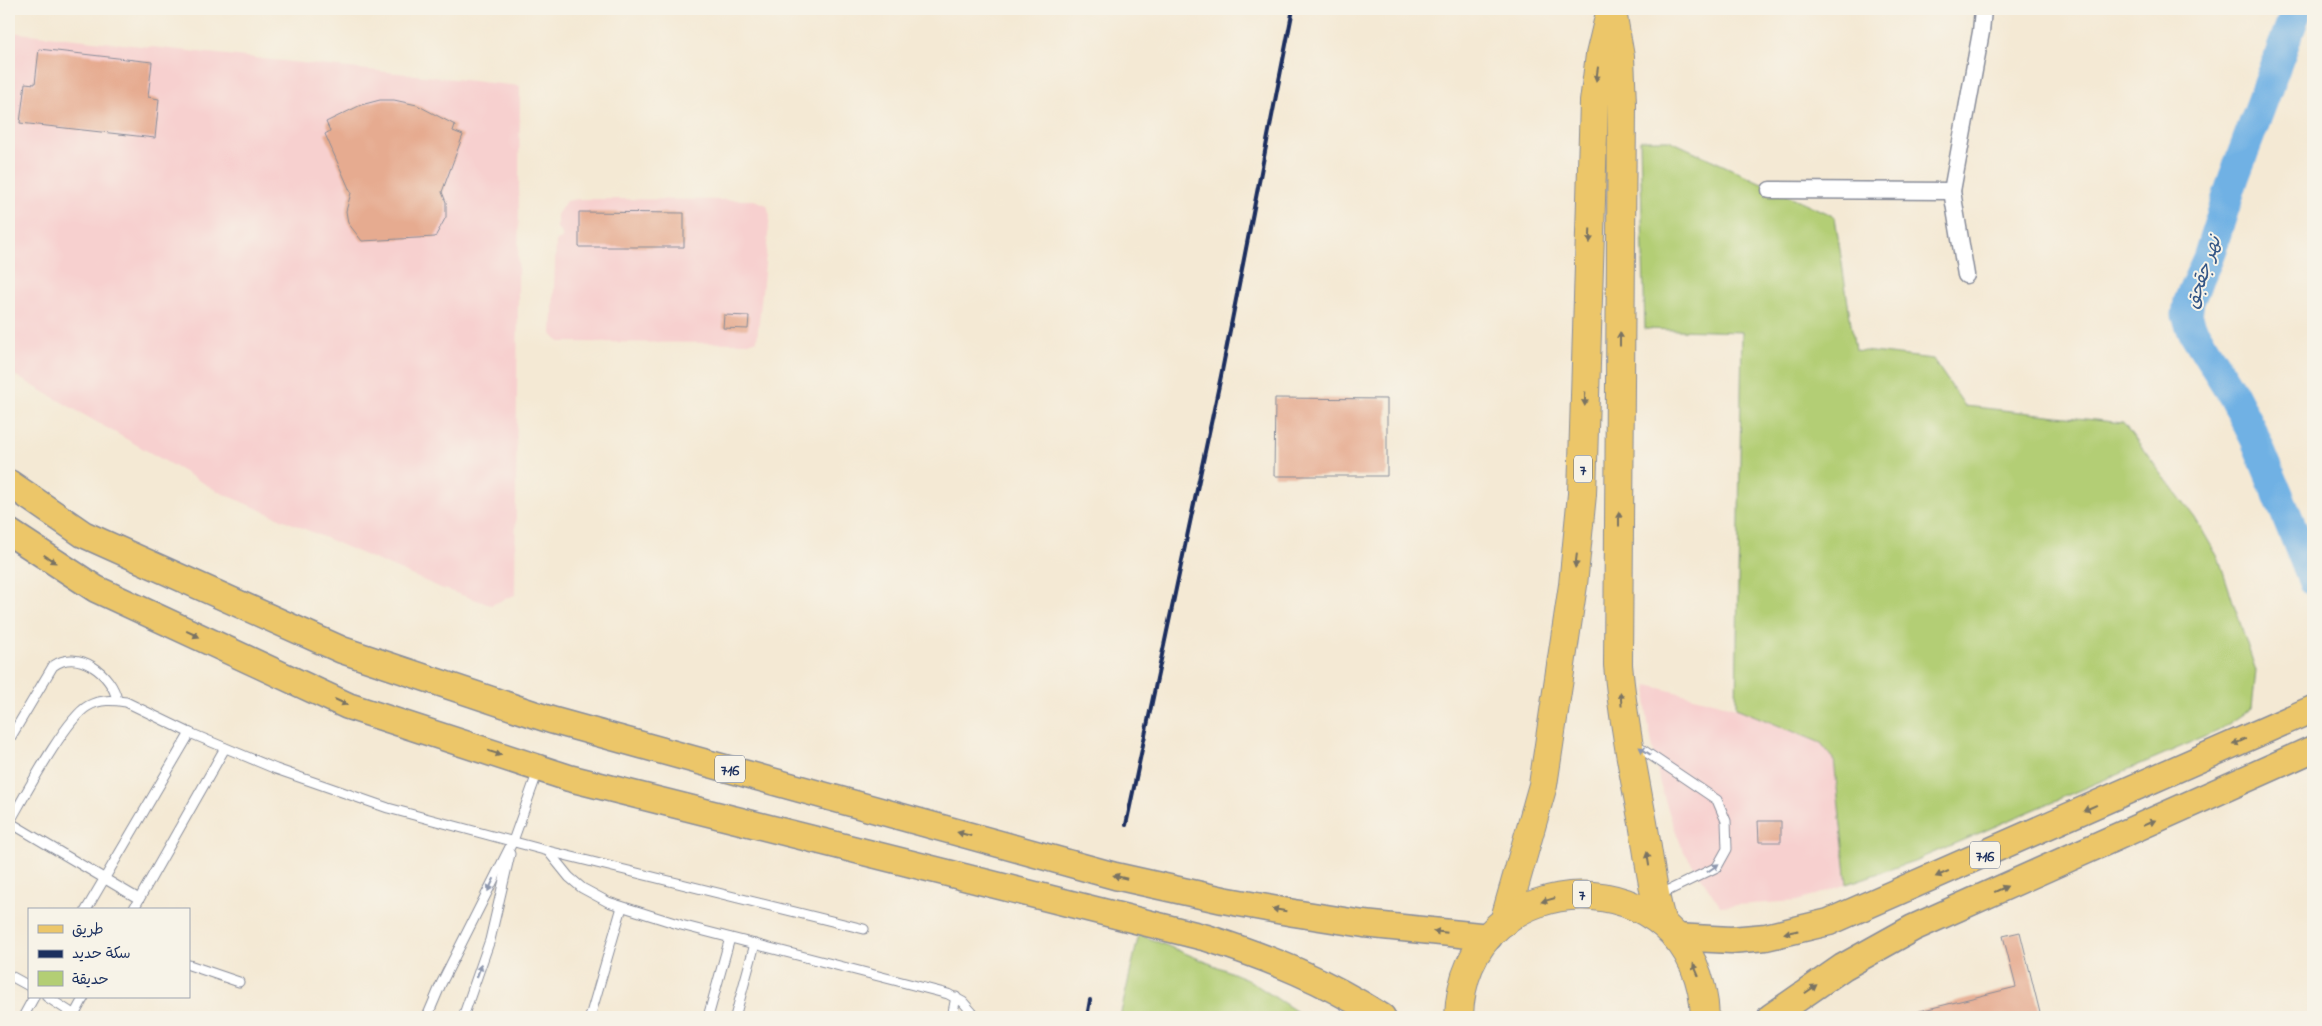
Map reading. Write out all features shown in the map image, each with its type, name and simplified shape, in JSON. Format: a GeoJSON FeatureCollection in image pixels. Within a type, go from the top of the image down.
{"type":"FeatureCollection","features":[{"type":"Feature","properties":{"kind":"highway","name":"7"},"geometry":{"type":"LineString","coordinates":[[1611,9],[1616,33],[1621,80],[1618,665],[1627,739],[1654,898],[1669,930],[1695,968],[1702,985],[1706,1017]]}},
{"type":"Feature","properties":{"kind":"highway","name":"7"},"geometry":{"type":"LineString","coordinates":[[1459,1017],[1463,986],[1469,969],[1496,930],[1543,785],[1574,576],[1582,494],[1594,102],[1600,55],[1611,9]]}},
{"type":"Feature","properties":{"kind":"highway","name":"7"},"geometry":{"type":"LineString","coordinates":[[1496,930],[1522,910],[1541,901],[1583,894],[1625,902],[1645,911],[1669,930]]}},
{"type":"Feature","properties":{"kind":"main road","name":"716"},"geometry":{"type":"LineString","coordinates":[[9,483],[83,534],[342,650],[551,720],[1135,880],[1223,900],[1364,924],[1496,930]]}},
{"type":"Feature","properties":{"kind":"main road"},"geometry":{"type":"LineString","coordinates":[[9,532],[96,589],[348,706],[569,778],[1207,938],[1261,955],[1305,973],[1382,1017]]}},
{"type":"Feature","properties":{"kind":"main road","name":"716"},"geometry":{"type":"LineString","coordinates":[[1669,930],[1731,940],[1766,937],[1829,922],[2313,709]]}},
{"type":"Feature","properties":{"kind":"main road","name":"716"},"geometry":{"type":"LineString","coordinates":[[1771,1017],[1843,967],[1913,928],[2306,752]]}},
{"type":"Feature","properties":{"kind":"street"},"geometry":{"type":"LineString","coordinates":[[1966,275],[1952,191],[1981,32],[1983,9]]}},
{"type":"Feature","properties":{"kind":"street"},"geometry":{"type":"LineString","coordinates":[[1770,190],[1952,191]]}},
{"type":"Feature","properties":{"kind":"lane"},"geometry":{"type":"LineString","coordinates":[[9,740],[53,666],[58,662],[79,660],[105,676],[113,686],[117,700]]}},
{"type":"Feature","properties":{"kind":"lane"},"geometry":{"type":"LineString","coordinates":[[139,899],[9,822],[73,718],[89,705],[99,702],[117,700],[126,702],[190,733],[276,769],[378,805],[548,851],[864,929]]}},
{"type":"Feature","properties":{"kind":"lane"},"geometry":{"type":"LineString","coordinates":[[87,908],[190,733]]}},
{"type":"Feature","properties":{"kind":"lane"},"geometry":{"type":"LineString","coordinates":[[1627,739],[1718,800],[1726,820],[1727,849],[1717,867],[1654,898]]}},
{"type":"Feature","properties":{"kind":"lane"},"geometry":{"type":"LineString","coordinates":[[134,908],[225,748]]}},
{"type":"Feature","properties":{"kind":"lane"},"geometry":{"type":"LineString","coordinates":[[427,1017],[441,984],[512,841],[539,768]]}},
{"type":"Feature","properties":{"kind":"lane"},"geometry":{"type":"LineString","coordinates":[[463,1017],[498,912],[512,841]]}},
{"type":"Feature","properties":{"kind":"lane"},"geometry":{"type":"LineString","coordinates":[[548,851],[558,865],[582,888],[608,902],[730,938],[956,997],[970,1008],[976,1017]]}},
{"type":"Feature","properties":{"kind":"lane"},"geometry":{"type":"LineString","coordinates":[[590,1017],[622,906]]}},
{"type":"Feature","properties":{"kind":"lane"},"geometry":{"type":"LineString","coordinates":[[708,1017],[730,938]]}},
{"type":"Feature","properties":{"kind":"lane"},"geometry":{"type":"LineString","coordinates":[[735,1017],[755,944]]}},
{"type":"Feature","properties":{"kind":"lane"},"geometry":{"type":"LineString","coordinates":[[190,965],[239,982]]}},
{"type":"Feature","properties":{"kind":"lane"},"geometry":{"type":"LineString","coordinates":[[9,975],[28,985]]}},
{"type":"Feature","properties":{"kind":"lane"},"geometry":{"type":"LineString","coordinates":[[952,1017],[956,997]]}},
{"type":"Feature","properties":{"kind":"lane"},"geometry":{"type":"LineString","coordinates":[[23,1017],[33,998]]}},
{"type":"Feature","properties":{"kind":"lane"},"geometry":{"type":"LineString","coordinates":[[48,998],[75,1016],[84,998]]}},
{"type":"Feature","properties":{"kind":"shaded area"},"geometry":{"type":"Polygon","coordinates":[[[9,32],[520,86],[515,595],[491,605],[441,588],[219,492],[9,372],[9,32]]]}},
{"type":"Feature","properties":{"kind":"shaded area"},"geometry":{"type":"Polygon","coordinates":[[[578,199],[754,200],[767,205],[770,216],[757,340],[749,343],[559,342],[552,334],[556,241],[562,239],[562,234],[557,228],[557,215],[566,201],[578,199]]]}},
{"type":"Feature","properties":{"kind":"shaded area"},"geometry":{"type":"Polygon","coordinates":[[[1648,685],[1736,708],[1821,743],[1834,759],[1847,884],[1798,901],[1720,906],[1683,850],[1671,819],[1660,784],[1648,723],[1646,706],[1648,685]]]}},
{"type":"Feature","properties":{"kind":"green space"},"geometry":{"type":"Polygon","coordinates":[[[1640,140],[1669,140],[1835,217],[1855,350],[1933,359],[1965,406],[2123,423],[2195,518],[2219,559],[2256,671],[2252,708],[2218,731],[1914,861],[1847,884],[1834,759],[1821,743],[1736,708],[1742,332],[1645,329],[1640,140]]]}},
{"type":"Feature","properties":{"kind":"green space"},"geometry":{"type":"Polygon","coordinates":[[[1139,934],[1247,979],[1305,1017],[1120,1017],[1139,934]]]}},
{"type":"Feature","properties":{"kind":"building"},"geometry":{"type":"Polygon","coordinates":[[[39,49],[152,62],[148,97],[159,99],[155,138],[20,123],[25,83],[35,84],[39,49]]]}},
{"type":"Feature","properties":{"kind":"building"},"geometry":{"type":"Polygon","coordinates":[[[380,100],[394,100],[417,105],[455,125],[453,131],[463,135],[442,192],[446,202],[446,217],[435,237],[362,241],[348,223],[346,211],[351,193],[325,134],[330,131],[326,122],[361,105],[380,100]]]}},
{"type":"Feature","properties":{"kind":"building"},"geometry":{"type":"Polygon","coordinates":[[[579,212],[684,213],[684,247],[579,247],[579,212]]]}},
{"type":"Feature","properties":{"kind":"building"},"geometry":{"type":"Polygon","coordinates":[[[724,315],[749,316],[748,329],[723,328],[724,315]]]}},
{"type":"Feature","properties":{"kind":"building"},"geometry":{"type":"Polygon","coordinates":[[[1275,398],[1387,399],[1387,476],[1274,476],[1275,398]]]}},
{"type":"Feature","properties":{"kind":"building"},"geometry":{"type":"Polygon","coordinates":[[[1758,821],[1781,821],[1781,842],[1759,842],[1758,821]]]}},
{"type":"Feature","properties":{"kind":"building"},"geometry":{"type":"Polygon","coordinates":[[[2020,932],[2041,1017],[1916,1017],[1916,1012],[2016,987],[2003,936],[2020,932]]]}},
{"type":"Feature","properties":{"kind":"waterway","name":"نهر جقجق"},"geometry":{"type":"LineString","coordinates":[[2297,9],[2234,177],[2208,258],[2189,301],[2187,315],[2192,329],[2233,395],[2255,438],[2313,580]]}},
{"type":"Feature","properties":{"kind":"railway"},"geometry":{"type":"LineString","coordinates":[[1126,825],[1221,376],[1293,9]]}},
{"type":"Feature","properties":{"kind":"railway"},"geometry":{"type":"LineString","coordinates":[[1087,1017],[1090,1000]]}}]}
